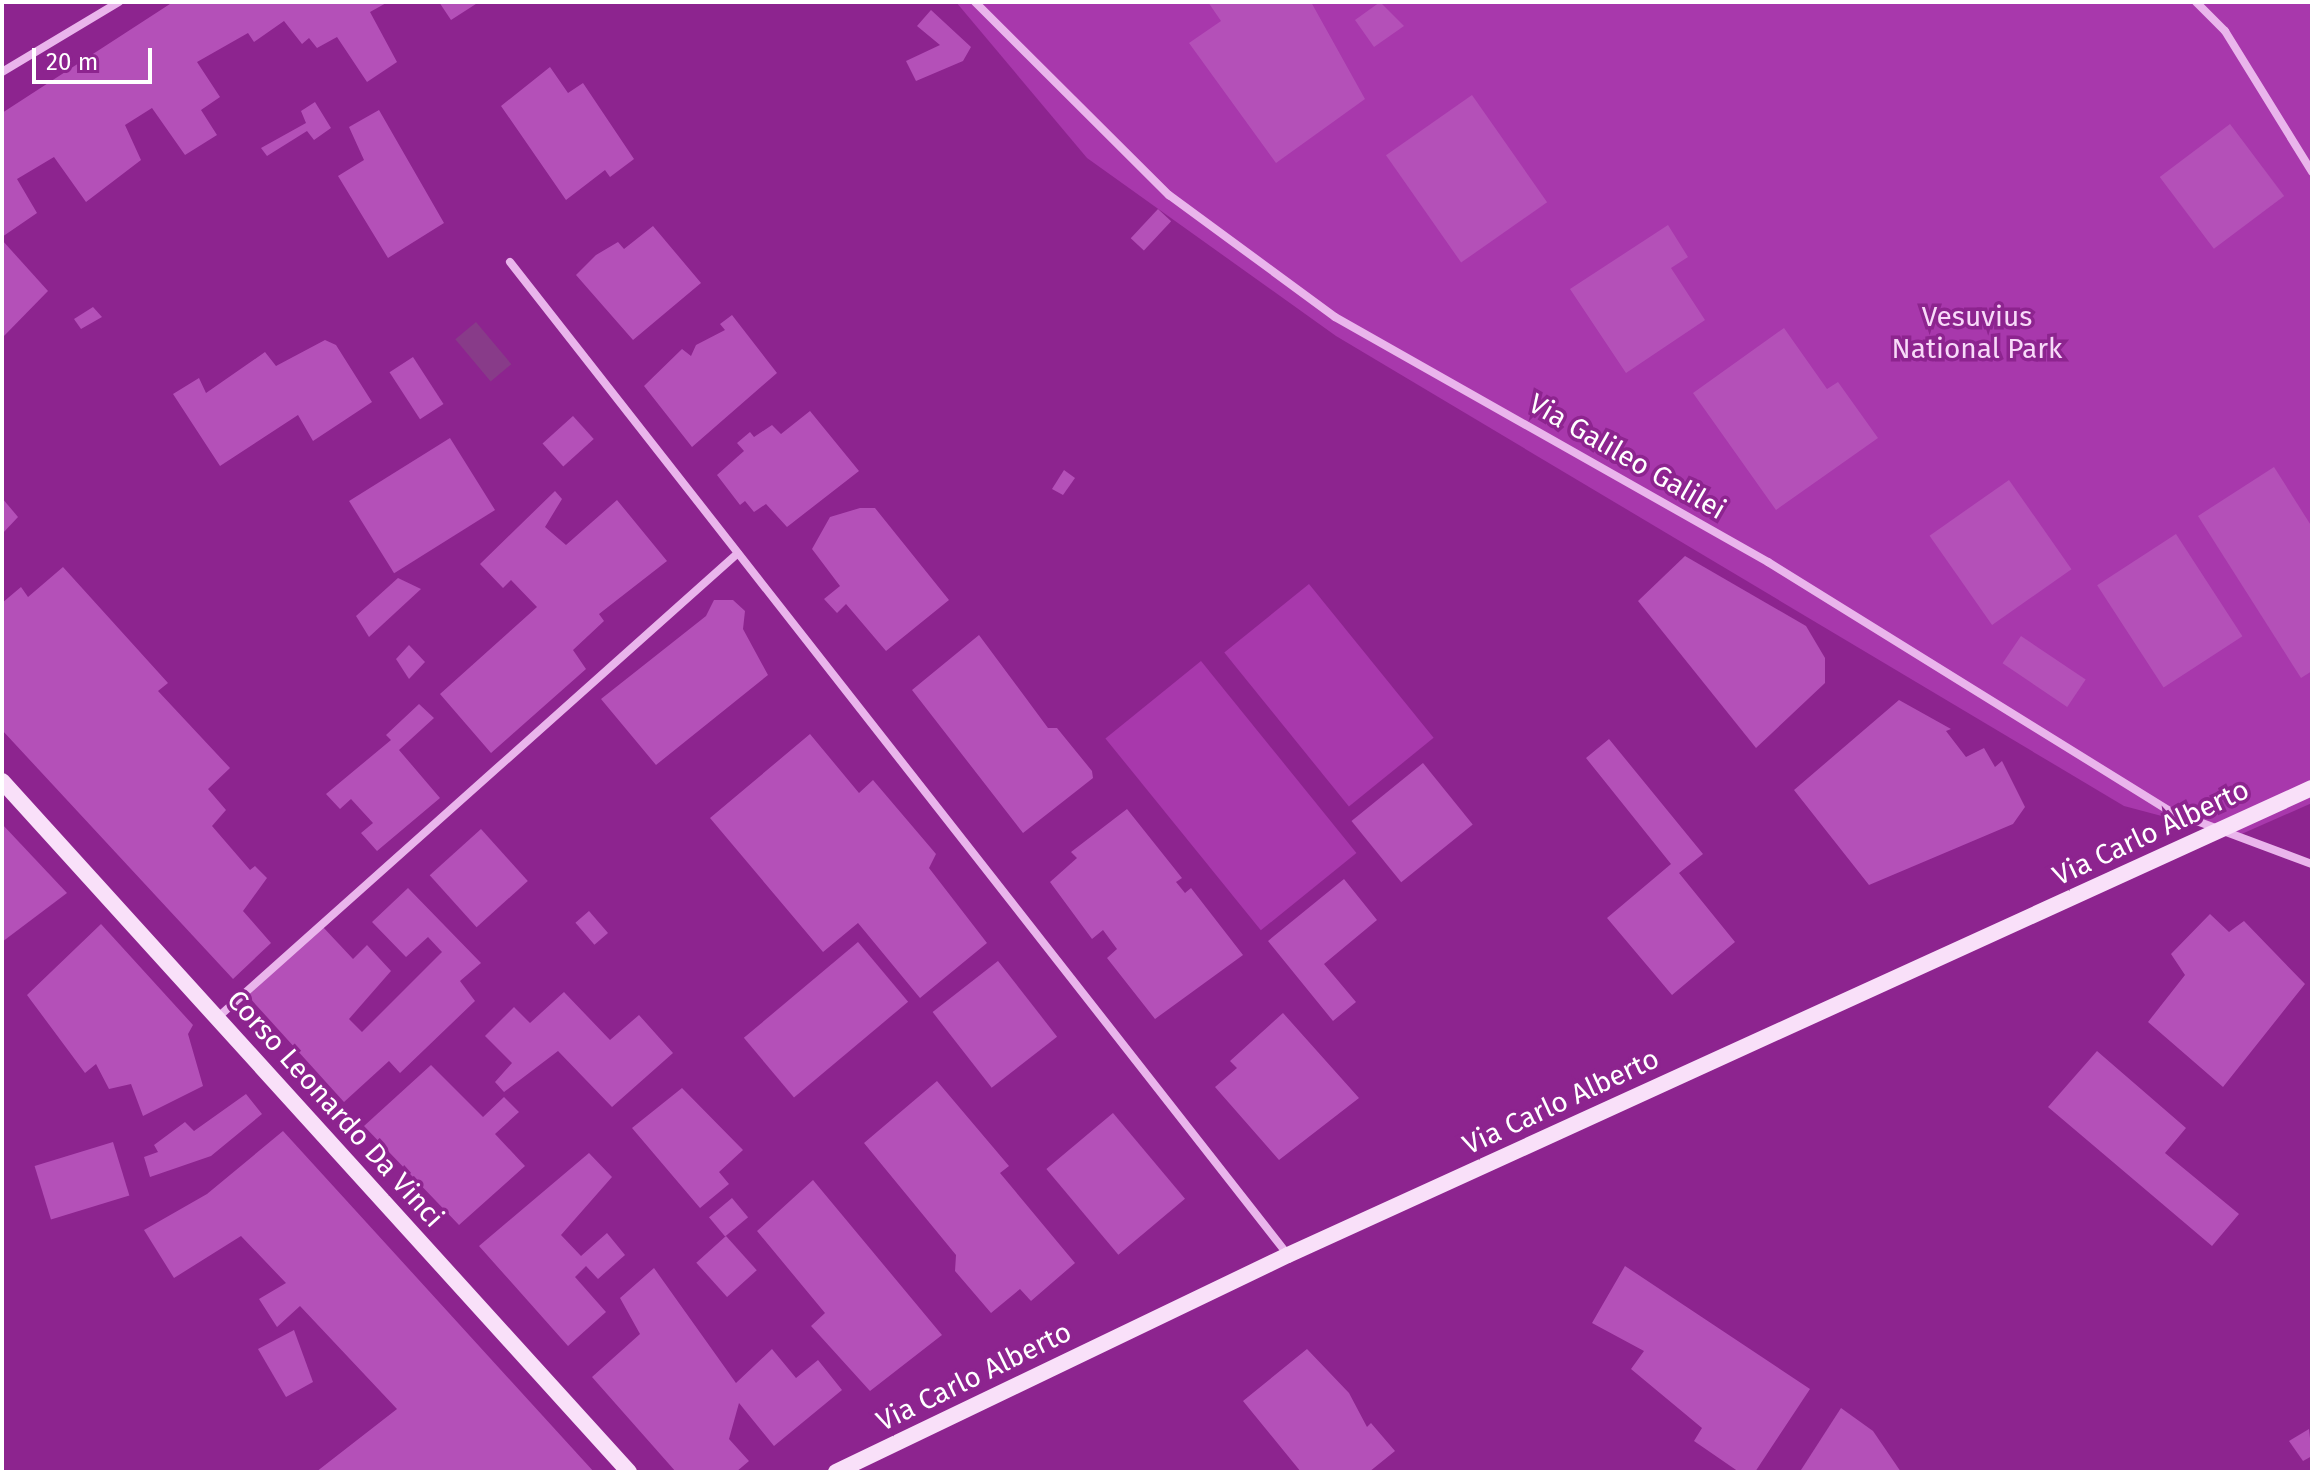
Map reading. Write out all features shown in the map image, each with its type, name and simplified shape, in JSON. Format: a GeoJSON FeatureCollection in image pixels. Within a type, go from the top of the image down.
{"type":"FeatureCollection","features":[{"type":"Feature","properties":{"kind":"street"},"geometry":{"type":"LineString","coordinates":[[2,72],[119,2]]}},
{"type":"Feature","properties":{"kind":"street"},"geometry":{"type":"LineString","coordinates":[[2196,2],[2225,31],[2312,172]]}},
{"type":"Feature","properties":{"kind":"street","name":"Via Galileo Galilei"},"geometry":{"type":"LineString","coordinates":[[979,3],[1169,195],[1335,317],[1768,562],[2170,811],[2225,828],[2312,864]]}},
{"type":"Feature","properties":{"kind":"street"},"geometry":{"type":"LineString","coordinates":[[510,262],[1288,1255]]}},
{"type":"Feature","properties":{"kind":"street"},"geometry":{"type":"LineString","coordinates":[[217,1018],[738,553]]}},
{"type":"Feature","properties":{"kind":"street","name":"Corso Leonardo Da Vinci"},"geometry":{"type":"LineString","coordinates":[[2,781],[629,1472]]}},
{"type":"Feature","properties":{"kind":"street","name":"Via Carlo Alberto"},"geometry":{"type":"LineString","coordinates":[[836,1472],[1288,1255],[2312,788]]}},
{"type":"Feature","properties":{"kind":"green space","name":"Vesuvius National Park"},"geometry":{"type":"Polygon","coordinates":[[[956,2],[2312,2],[2312,803],[2237,836],[2124,806],[1336,336],[1087,158],[956,2]]]}},
{"type":"Feature","properties":{"kind":"green space"},"geometry":{"type":"Polygon","coordinates":[[[1309,584],[1434,738],[1349,806],[1224,653],[1309,584]]]}},
{"type":"Feature","properties":{"kind":"green space"},"geometry":{"type":"Polygon","coordinates":[[[1201,661],[1356,853],[1261,930],[1105,738],[1201,661]]]}},
{"type":"Feature","properties":{"kind":"shaded area"},"geometry":{"type":"Polygon","coordinates":[[[476,322],[511,364],[491,381],[455,339],[476,322]]]}},
{"type":"Feature","properties":{"kind":"building"},"geometry":{"type":"Polygon","coordinates":[[[173,2],[388,2],[370,12],[397,62],[367,82],[337,37],[317,48],[309,38],[302,44],[284,21],[254,42],[248,33],[197,62],[220,97],[201,110],[217,135],[185,155],[152,108],[125,125],[141,160],[86,202],[54,157],[17,179],[37,213],[2,237],[2,113],[173,2]]]}},
{"type":"Feature","properties":{"kind":"building"},"geometry":{"type":"Polygon","coordinates":[[[439,2],[479,2],[451,20],[439,2]]]}},
{"type":"Feature","properties":{"kind":"building"},"geometry":{"type":"Polygon","coordinates":[[[1208,2],[1311,2],[1365,99],[1276,163],[1189,43],[1221,21],[1208,2]]]}},
{"type":"Feature","properties":{"kind":"building"},"geometry":{"type":"Polygon","coordinates":[[[1380,2],[1404,26],[1374,47],[1355,20],[1380,2]]]}},
{"type":"Feature","properties":{"kind":"building"},"geometry":{"type":"Polygon","coordinates":[[[931,10],[971,47],[963,61],[916,81],[906,61],[940,45],[917,26],[931,10]]]}},
{"type":"Feature","properties":{"kind":"building"},"geometry":{"type":"Polygon","coordinates":[[[550,67],[568,93],[583,83],[634,159],[610,177],[605,170],[566,200],[501,106],[550,67]]]}},
{"type":"Feature","properties":{"kind":"building"},"geometry":{"type":"Polygon","coordinates":[[[1472,95],[1547,202],[1461,263],[1386,155],[1472,95]]]}},
{"type":"Feature","properties":{"kind":"building"},"geometry":{"type":"Polygon","coordinates":[[[315,102],[331,128],[314,140],[307,131],[267,156],[261,148],[306,123],[301,111],[315,102]]]}},
{"type":"Feature","properties":{"kind":"building"},"geometry":{"type":"Polygon","coordinates":[[[379,110],[444,223],[388,258],[338,176],[364,160],[349,127],[379,110]]]}},
{"type":"Feature","properties":{"kind":"building"},"geometry":{"type":"Polygon","coordinates":[[[2230,124],[2284,196],[2214,249],[2160,177],[2230,124]]]}},
{"type":"Feature","properties":{"kind":"building"},"geometry":{"type":"Polygon","coordinates":[[[1158,209],[1171,221],[1144,251],[1131,238],[1158,209]]]}},
{"type":"Feature","properties":{"kind":"building"},"geometry":{"type":"Polygon","coordinates":[[[1668,225],[1688,257],[1671,268],[1705,320],[1626,373],[1570,289],[1668,225]]]}},
{"type":"Feature","properties":{"kind":"building"},"geometry":{"type":"Polygon","coordinates":[[[653,226],[701,283],[633,340],[576,275],[596,255],[618,242],[624,249],[653,226]]]}},
{"type":"Feature","properties":{"kind":"building"},"geometry":{"type":"Polygon","coordinates":[[[2,240],[48,291],[2,338],[2,240]]]}},
{"type":"Feature","properties":{"kind":"building"},"geometry":{"type":"Polygon","coordinates":[[[93,307],[102,317],[81,329],[74,319],[93,307]]]}},
{"type":"Feature","properties":{"kind":"building"},"geometry":{"type":"Polygon","coordinates":[[[732,315],[777,373],[692,447],[644,386],[682,349],[691,356],[696,345],[725,330],[720,324],[732,315]]]}},
{"type":"Feature","properties":{"kind":"building"},"geometry":{"type":"Polygon","coordinates":[[[1784,328],[1827,389],[1838,382],[1878,438],[1776,510],[1693,393],[1784,328]]]}},
{"type":"Feature","properties":{"kind":"building"},"geometry":{"type":"Polygon","coordinates":[[[325,340],[336,345],[372,402],[313,441],[298,415],[220,466],[173,394],[199,378],[206,393],[265,352],[276,366],[325,340]]]}},
{"type":"Feature","properties":{"kind":"building"},"geometry":{"type":"Polygon","coordinates":[[[413,357],[443,404],[420,419],[390,372],[413,357]]]}},
{"type":"Feature","properties":{"kind":"building"},"geometry":{"type":"Polygon","coordinates":[[[810,411],[859,471],[787,527],[766,504],[754,512],[745,501],[740,505],[717,475],[744,451],[737,443],[750,432],[754,437],[772,425],[781,434],[810,411]]]}},
{"type":"Feature","properties":{"kind":"building"},"geometry":{"type":"Polygon","coordinates":[[[573,416],[594,439],[563,466],[543,443],[573,416]]]}},
{"type":"Feature","properties":{"kind":"building"},"geometry":{"type":"Polygon","coordinates":[[[450,438],[495,510],[394,573],[349,501],[450,438]]]}},
{"type":"Feature","properties":{"kind":"building"},"geometry":{"type":"Polygon","coordinates":[[[2274,467],[2312,527],[2312,671],[2301,678],[2198,516],[2274,467]]]}},
{"type":"Feature","properties":{"kind":"building"},"geometry":{"type":"Polygon","coordinates":[[[1064,470],[1075,478],[1063,495],[1052,489],[1064,470]]]}},
{"type":"Feature","properties":{"kind":"building"},"geometry":{"type":"Polygon","coordinates":[[[2009,480],[2072,569],[1992,625],[1930,536],[2009,480]]]}},
{"type":"Feature","properties":{"kind":"building"},"geometry":{"type":"Polygon","coordinates":[[[555,491],[562,499],[545,527],[566,545],[617,500],[667,561],[599,614],[604,621],[573,650],[586,669],[491,753],[440,694],[537,607],[511,580],[503,588],[480,564],[555,491]]]}},
{"type":"Feature","properties":{"kind":"building"},"geometry":{"type":"Polygon","coordinates":[[[2,498],[18,517],[2,534],[2,498]]]}},
{"type":"Feature","properties":{"kind":"building"},"geometry":{"type":"Polygon","coordinates":[[[860,508],[875,508],[949,600],[886,651],[846,604],[837,613],[824,599],[840,586],[812,549],[830,517],[860,508]]]}},
{"type":"Feature","properties":{"kind":"building"},"geometry":{"type":"Polygon","coordinates":[[[2176,534],[2242,636],[2164,688],[2097,585],[2176,534]]]}},
{"type":"Feature","properties":{"kind":"building"},"geometry":{"type":"Polygon","coordinates":[[[1685,556],[1806,626],[1825,658],[1825,683],[1756,748],[1638,601],[1685,556]]]}},
{"type":"Feature","properties":{"kind":"building"},"geometry":{"type":"Polygon","coordinates":[[[63,567],[168,683],[158,691],[230,768],[208,789],[226,810],[212,826],[250,870],[255,866],[267,878],[243,911],[271,943],[233,979],[2,730],[2,603],[21,587],[28,597],[63,567]]]}},
{"type":"Feature","properties":{"kind":"building"},"geometry":{"type":"Polygon","coordinates":[[[398,578],[421,589],[369,637],[356,616],[398,578]]]}},
{"type":"Feature","properties":{"kind":"building"},"geometry":{"type":"Polygon","coordinates":[[[714,600],[733,600],[745,611],[743,629],[768,675],[656,765],[601,699],[706,616],[714,600]]]}},
{"type":"Feature","properties":{"kind":"building"},"geometry":{"type":"Polygon","coordinates":[[[979,635],[1048,728],[1057,728],[1092,771],[1093,778],[1023,833],[912,690],[979,635]]]}},
{"type":"Feature","properties":{"kind":"building"},"geometry":{"type":"Polygon","coordinates":[[[2021,636],[2086,680],[2067,707],[2003,663],[2021,636]]]}},
{"type":"Feature","properties":{"kind":"building"},"geometry":{"type":"Polygon","coordinates":[[[409,645],[425,662],[409,679],[396,659],[409,645]]]}},
{"type":"Feature","properties":{"kind":"building"},"geometry":{"type":"Polygon","coordinates":[[[1899,700],[1951,729],[1946,731],[1966,757],[1984,748],[1995,767],[2002,761],[2025,807],[2013,824],[1869,885],[1794,790],[1899,700]]]}},
{"type":"Feature","properties":{"kind":"building"},"geometry":{"type":"Polygon","coordinates":[[[419,704],[434,718],[399,750],[440,798],[377,851],[361,833],[373,823],[351,799],[340,809],[326,794],[391,740],[386,735],[419,704]]]}},
{"type":"Feature","properties":{"kind":"building"},"geometry":{"type":"Polygon","coordinates":[[[810,734],[859,793],[873,780],[936,854],[929,868],[987,943],[920,998],[858,923],[823,952],[710,818],[810,734]]]}},
{"type":"Feature","properties":{"kind":"building"},"geometry":{"type":"Polygon","coordinates":[[[1609,739],[1703,854],[1679,873],[1735,942],[1672,995],[1607,918],[1671,864],[1586,758],[1609,739]]]}},
{"type":"Feature","properties":{"kind":"building"},"geometry":{"type":"Polygon","coordinates":[[[1423,763],[1473,824],[1401,882],[1352,821],[1423,763]]]}},
{"type":"Feature","properties":{"kind":"building"},"geometry":{"type":"Polygon","coordinates":[[[1127,809],[1182,878],[1176,882],[1185,893],[1191,888],[1243,955],[1155,1019],[1107,958],[1117,949],[1103,930],[1092,939],[1050,882],[1077,858],[1071,852],[1127,809]]]}},
{"type":"Feature","properties":{"kind":"building"},"geometry":{"type":"Polygon","coordinates":[[[2,824],[67,893],[2,942],[2,824]]]}},
{"type":"Feature","properties":{"kind":"building"},"geometry":{"type":"Polygon","coordinates":[[[481,829],[528,881],[477,927],[430,875],[481,829]]]}},
{"type":"Feature","properties":{"kind":"building"},"geometry":{"type":"Polygon","coordinates":[[[1344,879],[1377,920],[1324,964],[1356,1002],[1333,1021],[1268,941],[1344,879]]]}},
{"type":"Feature","properties":{"kind":"building"},"geometry":{"type":"Polygon","coordinates":[[[408,888],[481,963],[460,981],[475,1001],[400,1073],[389,1061],[344,1102],[248,996],[322,926],[353,959],[367,945],[391,971],[349,1019],[362,1032],[442,952],[428,937],[406,957],[372,922],[408,888]]]}},
{"type":"Feature","properties":{"kind":"building"},"geometry":{"type":"Polygon","coordinates":[[[589,911],[608,933],[594,945],[575,923],[589,911]]]}},
{"type":"Feature","properties":{"kind":"building"},"geometry":{"type":"Polygon","coordinates":[[[2210,914],[2229,932],[2244,921],[2305,984],[2223,1087],[2148,1022],[2185,975],[2171,954],[2210,914]]]}},
{"type":"Feature","properties":{"kind":"building"},"geometry":{"type":"Polygon","coordinates":[[[101,924],[193,1025],[188,1034],[203,1086],[143,1116],[131,1084],[109,1089],[96,1064],[85,1073],[27,995],[101,924]]]}},
{"type":"Feature","properties":{"kind":"building"},"geometry":{"type":"Polygon","coordinates":[[[858,942],[908,1002],[794,1098],[744,1038],[858,942]]]}},
{"type":"Feature","properties":{"kind":"building"},"geometry":{"type":"Polygon","coordinates":[[[998,961],[1057,1037],[992,1088],[933,1012],[998,961]]]}},
{"type":"Feature","properties":{"kind":"building"},"geometry":{"type":"Polygon","coordinates":[[[564,992],[610,1040],[639,1015],[673,1053],[612,1107],[558,1051],[504,1092],[495,1082],[512,1063],[485,1036],[514,1007],[530,1023],[564,992]]]}},
{"type":"Feature","properties":{"kind":"building"},"geometry":{"type":"Polygon","coordinates":[[[1283,1013],[1359,1098],[1279,1160],[1215,1087],[1237,1068],[1230,1061],[1283,1013]]]}},
{"type":"Feature","properties":{"kind":"building"},"geometry":{"type":"Polygon","coordinates":[[[2097,1051],[2186,1128],[2165,1153],[2239,1214],[2212,1246],[2048,1107],[2097,1051]]]}},
{"type":"Feature","properties":{"kind":"building"},"geometry":{"type":"Polygon","coordinates":[[[431,1065],[483,1117],[504,1097],[519,1112],[495,1134],[525,1166],[459,1225],[364,1126],[431,1065]]]}},
{"type":"Feature","properties":{"kind":"building"},"geometry":{"type":"Polygon","coordinates":[[[937,1081],[1009,1166],[1000,1173],[1075,1263],[1031,1301],[1020,1289],[991,1313],[955,1271],[956,1255],[864,1143],[937,1081]]]}},
{"type":"Feature","properties":{"kind":"building"},"geometry":{"type":"Polygon","coordinates":[[[682,1088],[743,1150],[719,1172],[729,1184],[700,1208],[632,1128],[682,1088]]]}},
{"type":"Feature","properties":{"kind":"building"},"geometry":{"type":"Polygon","coordinates":[[[246,1094],[262,1114],[211,1156],[150,1177],[144,1157],[158,1152],[154,1145],[185,1122],[194,1131],[246,1094]]]}},
{"type":"Feature","properties":{"kind":"building"},"geometry":{"type":"Polygon","coordinates":[[[1113,1113],[1185,1199],[1118,1255],[1046,1169],[1113,1113]]]}},
{"type":"Feature","properties":{"kind":"building"},"geometry":{"type":"Polygon","coordinates":[[[283,1131],[594,1472],[316,1472],[397,1409],[300,1306],[277,1327],[259,1299],[286,1283],[241,1236],[174,1278],[144,1230],[207,1194],[283,1131]]]}},
{"type":"Feature","properties":{"kind":"building"},"geometry":{"type":"Polygon","coordinates":[[[113,1142],[129,1196],[51,1220],[35,1166],[113,1142]]]}},
{"type":"Feature","properties":{"kind":"building"},"geometry":{"type":"Polygon","coordinates":[[[589,1153],[612,1177],[561,1235],[581,1256],[607,1233],[625,1255],[598,1279],[586,1266],[575,1277],[606,1312],[568,1346],[479,1246],[589,1153]]]}},
{"type":"Feature","properties":{"kind":"building"},"geometry":{"type":"Polygon","coordinates":[[[813,1180],[942,1335],[870,1391],[811,1326],[825,1313],[757,1231],[813,1180]]]}},
{"type":"Feature","properties":{"kind":"building"},"geometry":{"type":"Polygon","coordinates":[[[732,1198],[748,1217],[725,1236],[709,1217],[732,1198]]]}},
{"type":"Feature","properties":{"kind":"building"},"geometry":{"type":"Polygon","coordinates":[[[726,1236],[757,1270],[727,1297],[696,1263],[726,1236]]]}},
{"type":"Feature","properties":{"kind":"building"},"geometry":{"type":"Polygon","coordinates":[[[1625,1266],[1810,1389],[1755,1472],[1739,1472],[1694,1441],[1702,1428],[1631,1369],[1644,1351],[1592,1323],[1625,1266]]]}},
{"type":"Feature","properties":{"kind":"building"},"geometry":{"type":"Polygon","coordinates":[[[654,1268],[736,1383],[772,1349],[796,1378],[818,1360],[842,1390],[774,1446],[739,1403],[729,1439],[749,1461],[736,1472],[676,1472],[592,1377],[640,1334],[620,1298],[654,1268]]]}},
{"type":"Feature","properties":{"kind":"building"},"geometry":{"type":"Polygon","coordinates":[[[294,1330],[313,1382],[286,1397],[258,1349],[294,1330]]]}},
{"type":"Feature","properties":{"kind":"building"},"geometry":{"type":"Polygon","coordinates":[[[1307,1349],[1349,1393],[1367,1427],[1371,1423],[1395,1451],[1369,1472],[1301,1472],[1243,1401],[1307,1349]]]}},
{"type":"Feature","properties":{"kind":"building"},"geometry":{"type":"Polygon","coordinates":[[[1841,1408],[1873,1431],[1901,1472],[1801,1470],[1841,1408]]]}},
{"type":"Feature","properties":{"kind":"building"},"geometry":{"type":"Polygon","coordinates":[[[2309,1429],[2312,1456],[2303,1461],[2289,1441],[2309,1429]]]}}]}
